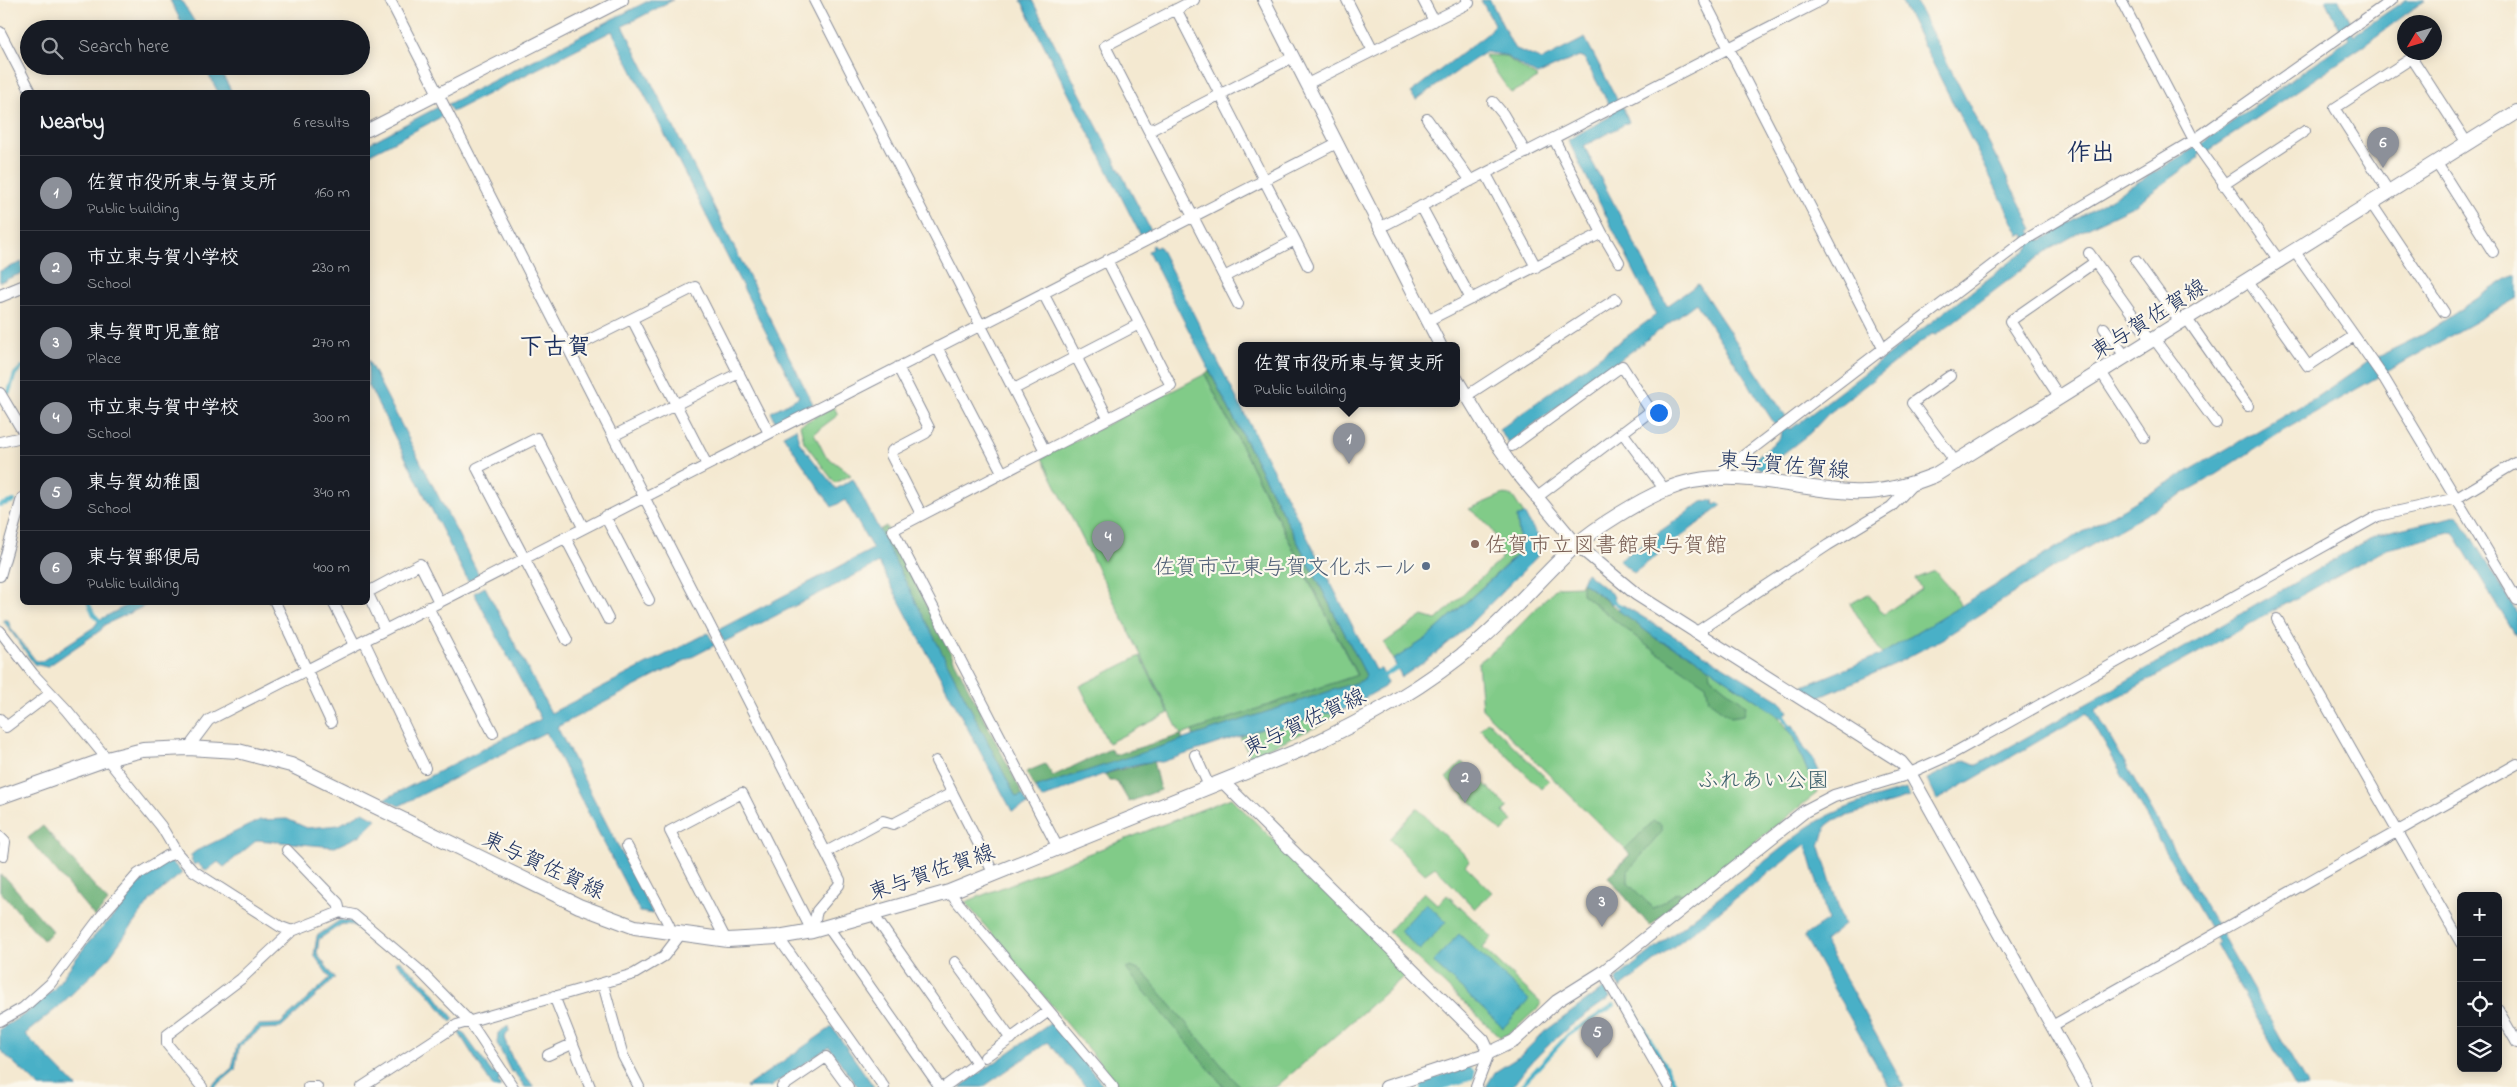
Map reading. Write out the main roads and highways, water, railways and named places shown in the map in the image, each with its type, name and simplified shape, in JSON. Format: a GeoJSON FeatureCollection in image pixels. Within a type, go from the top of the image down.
{"type":"FeatureCollection","features":[{"type":"Feature","properties":{"kind":"main road","name":"東与賀佐賀線"},"geometry":{"type":"LineString","coordinates":[[0,797],[107,759],[143,750],[188,748],[238,751],[291,766],[578,906],[635,927],[726,940],[778,937],[828,927],[949,892],[1346,729],[1402,698],[1438,673],[1479,641],[1576,545],[1620,515],[1665,490],[1696,479],[1723,476],[1851,492],[1878,491],[1912,485],[1957,464],[2517,112]]}},
{"type":"Feature","properties":{"kind":"water"},"geometry":{"type":"Polygon","coordinates":[[[170,0],[181,0],[193,20],[180,20],[170,0]]]}},
{"type":"Feature","properties":{"kind":"water"},"geometry":{"type":"Polygon","coordinates":[[[650,0],[673,0],[623,26],[813,404],[776,423],[771,412],[799,397],[612,31],[452,112],[448,104],[650,0]]]}},
{"type":"Feature","properties":{"kind":"water"},"geometry":{"type":"Polygon","coordinates":[[[1021,0],[1032,0],[1151,231],[1141,236],[1021,0]]]}},
{"type":"Feature","properties":{"kind":"water"},"geometry":{"type":"Polygon","coordinates":[[[1481,0],[1490,0],[1514,48],[1542,60],[1585,38],[1621,107],[1623,107],[1629,122],[1584,146],[1667,306],[1698,284],[1787,418],[1776,426],[1696,303],[1509,443],[1499,430],[1656,315],[1568,140],[1609,117],[1613,112],[1584,58],[1579,56],[1537,75],[1504,55],[1485,52],[1416,100],[1410,93],[1491,31],[1494,24],[1481,0]]]}},
{"type":"Feature","properties":{"kind":"water"},"geometry":{"type":"Polygon","coordinates":[[[1901,0],[1915,0],[2033,229],[2030,231],[2036,239],[2042,240],[2201,144],[2349,39],[2342,27],[2339,29],[2325,0],[2339,0],[2351,22],[2348,24],[2354,35],[2405,0],[2425,0],[2405,15],[2397,15],[2397,21],[2363,46],[2207,152],[2205,150],[2198,156],[2199,158],[2133,206],[2091,226],[2048,250],[1936,335],[1932,334],[1828,414],[1810,433],[1762,470],[1752,461],[1780,438],[1781,430],[1786,427],[1791,429],[2030,247],[2024,234],[2020,236],[1901,0]]]}},
{"type":"Feature","properties":{"kind":"water"},"geometry":{"type":"Polygon","coordinates":[[[209,75],[223,75],[231,90],[217,90],[209,75]]]}},
{"type":"Feature","properties":{"kind":"water"},"geometry":{"type":"Polygon","coordinates":[[[438,107],[443,116],[370,154],[370,143],[438,107]]]}},
{"type":"Feature","properties":{"kind":"water"},"geometry":{"type":"Polygon","coordinates":[[[1153,245],[1155,248],[1159,246],[1238,401],[1238,407],[1241,407],[1375,670],[1381,669],[1387,682],[1384,687],[1336,714],[1327,713],[1284,727],[1267,727],[1162,762],[1150,762],[1119,769],[1042,799],[1035,788],[1364,680],[1366,675],[1148,251],[1152,249],[1151,246],[1153,245]]]}},
{"type":"Feature","properties":{"kind":"water"},"geometry":{"type":"Polygon","coordinates":[[[20,263],[20,274],[0,282],[0,271],[20,263]]]}},
{"type":"Feature","properties":{"kind":"water"},"geometry":{"type":"Polygon","coordinates":[[[2517,275],[2517,298],[2286,429],[2207,480],[2067,559],[1942,639],[1895,664],[1816,699],[1800,690],[1801,687],[1882,654],[2064,543],[2318,396],[2367,362],[2424,334],[2505,280],[2517,275]]]}},
{"type":"Feature","properties":{"kind":"water"},"geometry":{"type":"Polygon","coordinates":[[[370,364],[479,575],[468,581],[370,388],[370,364]]]}},
{"type":"Feature","properties":{"kind":"water"},"geometry":{"type":"Polygon","coordinates":[[[796,428],[799,442],[836,489],[853,479],[1016,797],[1023,795],[1028,805],[1012,811],[879,563],[724,642],[718,630],[873,549],[845,500],[832,507],[783,435],[796,428]]]}},
{"type":"Feature","properties":{"kind":"water"},"geometry":{"type":"Polygon","coordinates":[[[1713,500],[1714,505],[1719,503],[1722,505],[1634,573],[1619,560],[1702,502],[1713,500]]]}},
{"type":"Feature","properties":{"kind":"water"},"geometry":{"type":"Polygon","coordinates":[[[1524,514],[1543,544],[1536,558],[1468,626],[1433,656],[1402,677],[1393,660],[1427,638],[1521,552],[1517,517],[1524,514]]]}},
{"type":"Feature","properties":{"kind":"water"},"geometry":{"type":"Polygon","coordinates":[[[2456,516],[2461,520],[2517,613],[2517,638],[2453,532],[2383,550],[2095,710],[2308,1087],[2295,1087],[2216,944],[2218,943],[2087,713],[1937,800],[1927,779],[1965,760],[1977,765],[2097,698],[2378,534],[2456,516]]]}},
{"type":"Feature","properties":{"kind":"water"},"geometry":{"type":"Polygon","coordinates":[[[1586,573],[1613,595],[1615,601],[1612,604],[1582,582],[1586,573]]]}},
{"type":"Feature","properties":{"kind":"water"},"geometry":{"type":"Polygon","coordinates":[[[485,587],[551,713],[708,633],[715,645],[557,727],[653,914],[640,912],[546,732],[399,806],[385,799],[541,719],[474,593],[485,587]]]}},
{"type":"Feature","properties":{"kind":"water"},"geometry":{"type":"Polygon","coordinates":[[[127,605],[147,605],[104,625],[101,630],[47,667],[34,664],[3,620],[8,620],[11,629],[36,661],[42,661],[94,627],[99,620],[127,605]]]}},
{"type":"Feature","properties":{"kind":"water"},"geometry":{"type":"Polygon","coordinates":[[[1623,605],[1782,702],[1788,712],[1780,717],[1688,653],[1658,640],[1618,610],[1623,605]]]}},
{"type":"Feature","properties":{"kind":"water"},"geometry":{"type":"Polygon","coordinates":[[[1793,725],[1804,748],[1813,758],[1822,778],[1815,789],[1792,734],[1787,728],[1793,725]]]}},
{"type":"Feature","properties":{"kind":"water"},"geometry":{"type":"Polygon","coordinates":[[[1906,789],[1909,797],[1834,820],[1826,826],[1820,847],[1844,925],[1824,941],[1905,1087],[1889,1087],[1804,936],[1828,920],[1806,844],[1620,988],[1616,979],[1807,828],[1830,815],[1867,800],[1906,789]]]}},
{"type":"Feature","properties":{"kind":"water"},"geometry":{"type":"Polygon","coordinates":[[[363,812],[376,819],[361,835],[335,847],[257,840],[224,867],[218,862],[206,871],[197,863],[194,865],[191,860],[193,858],[190,856],[196,851],[260,820],[287,819],[307,828],[339,825],[363,812]]]}},
{"type":"Feature","properties":{"kind":"water"},"geometry":{"type":"Polygon","coordinates":[[[165,862],[172,862],[182,873],[152,898],[107,960],[57,1008],[25,1034],[77,1087],[40,1087],[0,1050],[0,1029],[25,1014],[54,989],[86,945],[118,911],[142,877],[165,862]]]}},
{"type":"Feature","properties":{"kind":"water"},"geometry":{"type":"Polygon","coordinates":[[[1426,903],[1446,922],[1420,950],[1400,931],[1426,903]]]}},
{"type":"Feature","properties":{"kind":"water"},"geometry":{"type":"Polygon","coordinates":[[[340,920],[356,922],[370,934],[369,938],[353,925],[342,924],[319,939],[317,954],[335,978],[281,1028],[261,1029],[239,1047],[235,1070],[215,1087],[210,1087],[232,1068],[237,1045],[259,1025],[280,1024],[330,978],[314,955],[317,936],[340,920]]]}},
{"type":"Feature","properties":{"kind":"water"},"geometry":{"type":"Polygon","coordinates":[[[1459,934],[1529,1000],[1503,1028],[1433,962],[1459,934]]]}},
{"type":"Feature","properties":{"kind":"water"},"geometry":{"type":"Polygon","coordinates":[[[399,960],[430,988],[454,1019],[451,1022],[425,989],[395,962],[399,960]]]}},
{"type":"Feature","properties":{"kind":"water"},"geometry":{"type":"Polygon","coordinates":[[[1604,988],[1610,998],[1582,1017],[1557,1038],[1533,1061],[1512,1087],[1486,1087],[1495,1072],[1520,1056],[1544,1032],[1604,988]]]}},
{"type":"Feature","properties":{"kind":"water"},"geometry":{"type":"Polygon","coordinates":[[[1051,1023],[1105,1087],[1086,1087],[1048,1042],[983,1087],[960,1087],[1051,1023]]]}},
{"type":"Feature","properties":{"kind":"water"},"geometry":{"type":"Polygon","coordinates":[[[508,1026],[509,1031],[504,1038],[512,1058],[534,1087],[525,1087],[514,1072],[511,1072],[497,1043],[498,1033],[508,1026]]]}},
{"type":"Feature","properties":{"kind":"water"},"geometry":{"type":"Polygon","coordinates":[[[832,1027],[874,1087],[858,1087],[829,1047],[770,1087],[746,1087],[832,1027]]]}},
{"type":"Feature","properties":{"kind":"water"},"geometry":{"type":"Polygon","coordinates":[[[462,1031],[493,1074],[496,1072],[501,1079],[498,1081],[501,1087],[493,1087],[459,1033],[462,1031]]]}},
{"type":"Feature","properties":{"kind":"waterway"},"geometry":{"type":"LineString","coordinates":[[9,392],[15,374],[20,369]]}},
{"type":"Feature","properties":{"kind":"waterway"},"geometry":{"type":"LineString","coordinates":[[0,505],[14,501]]}},
{"type":"Feature","properties":{"kind":"waterway"},"geometry":{"type":"LineString","coordinates":[[1611,599],[1623,609]]}},
{"type":"Feature","properties":{"kind":"waterway"},"geometry":{"type":"LineString","coordinates":[[89,605],[94,615],[99,620]]}},
{"type":"Feature","properties":{"kind":"waterway"},"geometry":{"type":"LineString","coordinates":[[1380,678],[1402,665]]}},
{"type":"Feature","properties":{"kind":"waterway"},"geometry":{"type":"LineString","coordinates":[[1781,713],[1792,730]]}},
{"type":"Feature","properties":{"kind":"waterway"},"geometry":{"type":"LineString","coordinates":[[1628,1000],[1677,1087]]}},
{"type":"Feature","properties":{"kind":"waterway"},"geometry":{"type":"LineString","coordinates":[[1520,1087],[1568,1035],[1614,1005]]}},
{"type":"Feature","properties":{"kind":"waterway"},"geometry":{"type":"LineString","coordinates":[[1428,1087],[1468,1074]]}},
{"type":"Feature","properties":{"kind":"place","name":"東与賀郵便局"},"geometry":{"type":"Point","coordinates":[2383,168]}},
{"type":"Feature","properties":{"kind":"place","name":"佐賀市役所東与賀支所"},"geometry":{"type":"Point","coordinates":[1349,464]}},
{"type":"Feature","properties":{"kind":"place","name":"佐賀市立図書館東与賀館"},"geometry":{"type":"Point","coordinates":[1475,544]}},
{"type":"Feature","properties":{"kind":"place","name":"市立東与賀中学校"},"geometry":{"type":"Point","coordinates":[1108,562]}},
{"type":"Feature","properties":{"kind":"place","name":"佐賀市立東与賀文化ホール"},"geometry":{"type":"Point","coordinates":[1426,566]}},
{"type":"Feature","properties":{"kind":"place","name":"市立東与賀小学校"},"geometry":{"type":"Point","coordinates":[1465,803]}},
{"type":"Feature","properties":{"kind":"place","name":"東与賀町児童館"},"geometry":{"type":"Point","coordinates":[1602,927]}},
{"type":"Feature","properties":{"kind":"place","name":"東与賀幼稚園"},"geometry":{"type":"Point","coordinates":[1597,1058]}},
{"type":"Feature","properties":{"kind":"district","name":"作出"},"geometry":{"type":"Point","coordinates":[2091,152]}},
{"type":"Feature","properties":{"kind":"district","name":"下古賀"},"geometry":{"type":"Point","coordinates":[555,346]}},
{"type":"Feature","properties":{"kind":"park label","name":"ふれあい公園"},"geometry":{"type":"Point","coordinates":[1763,779]}}]}
